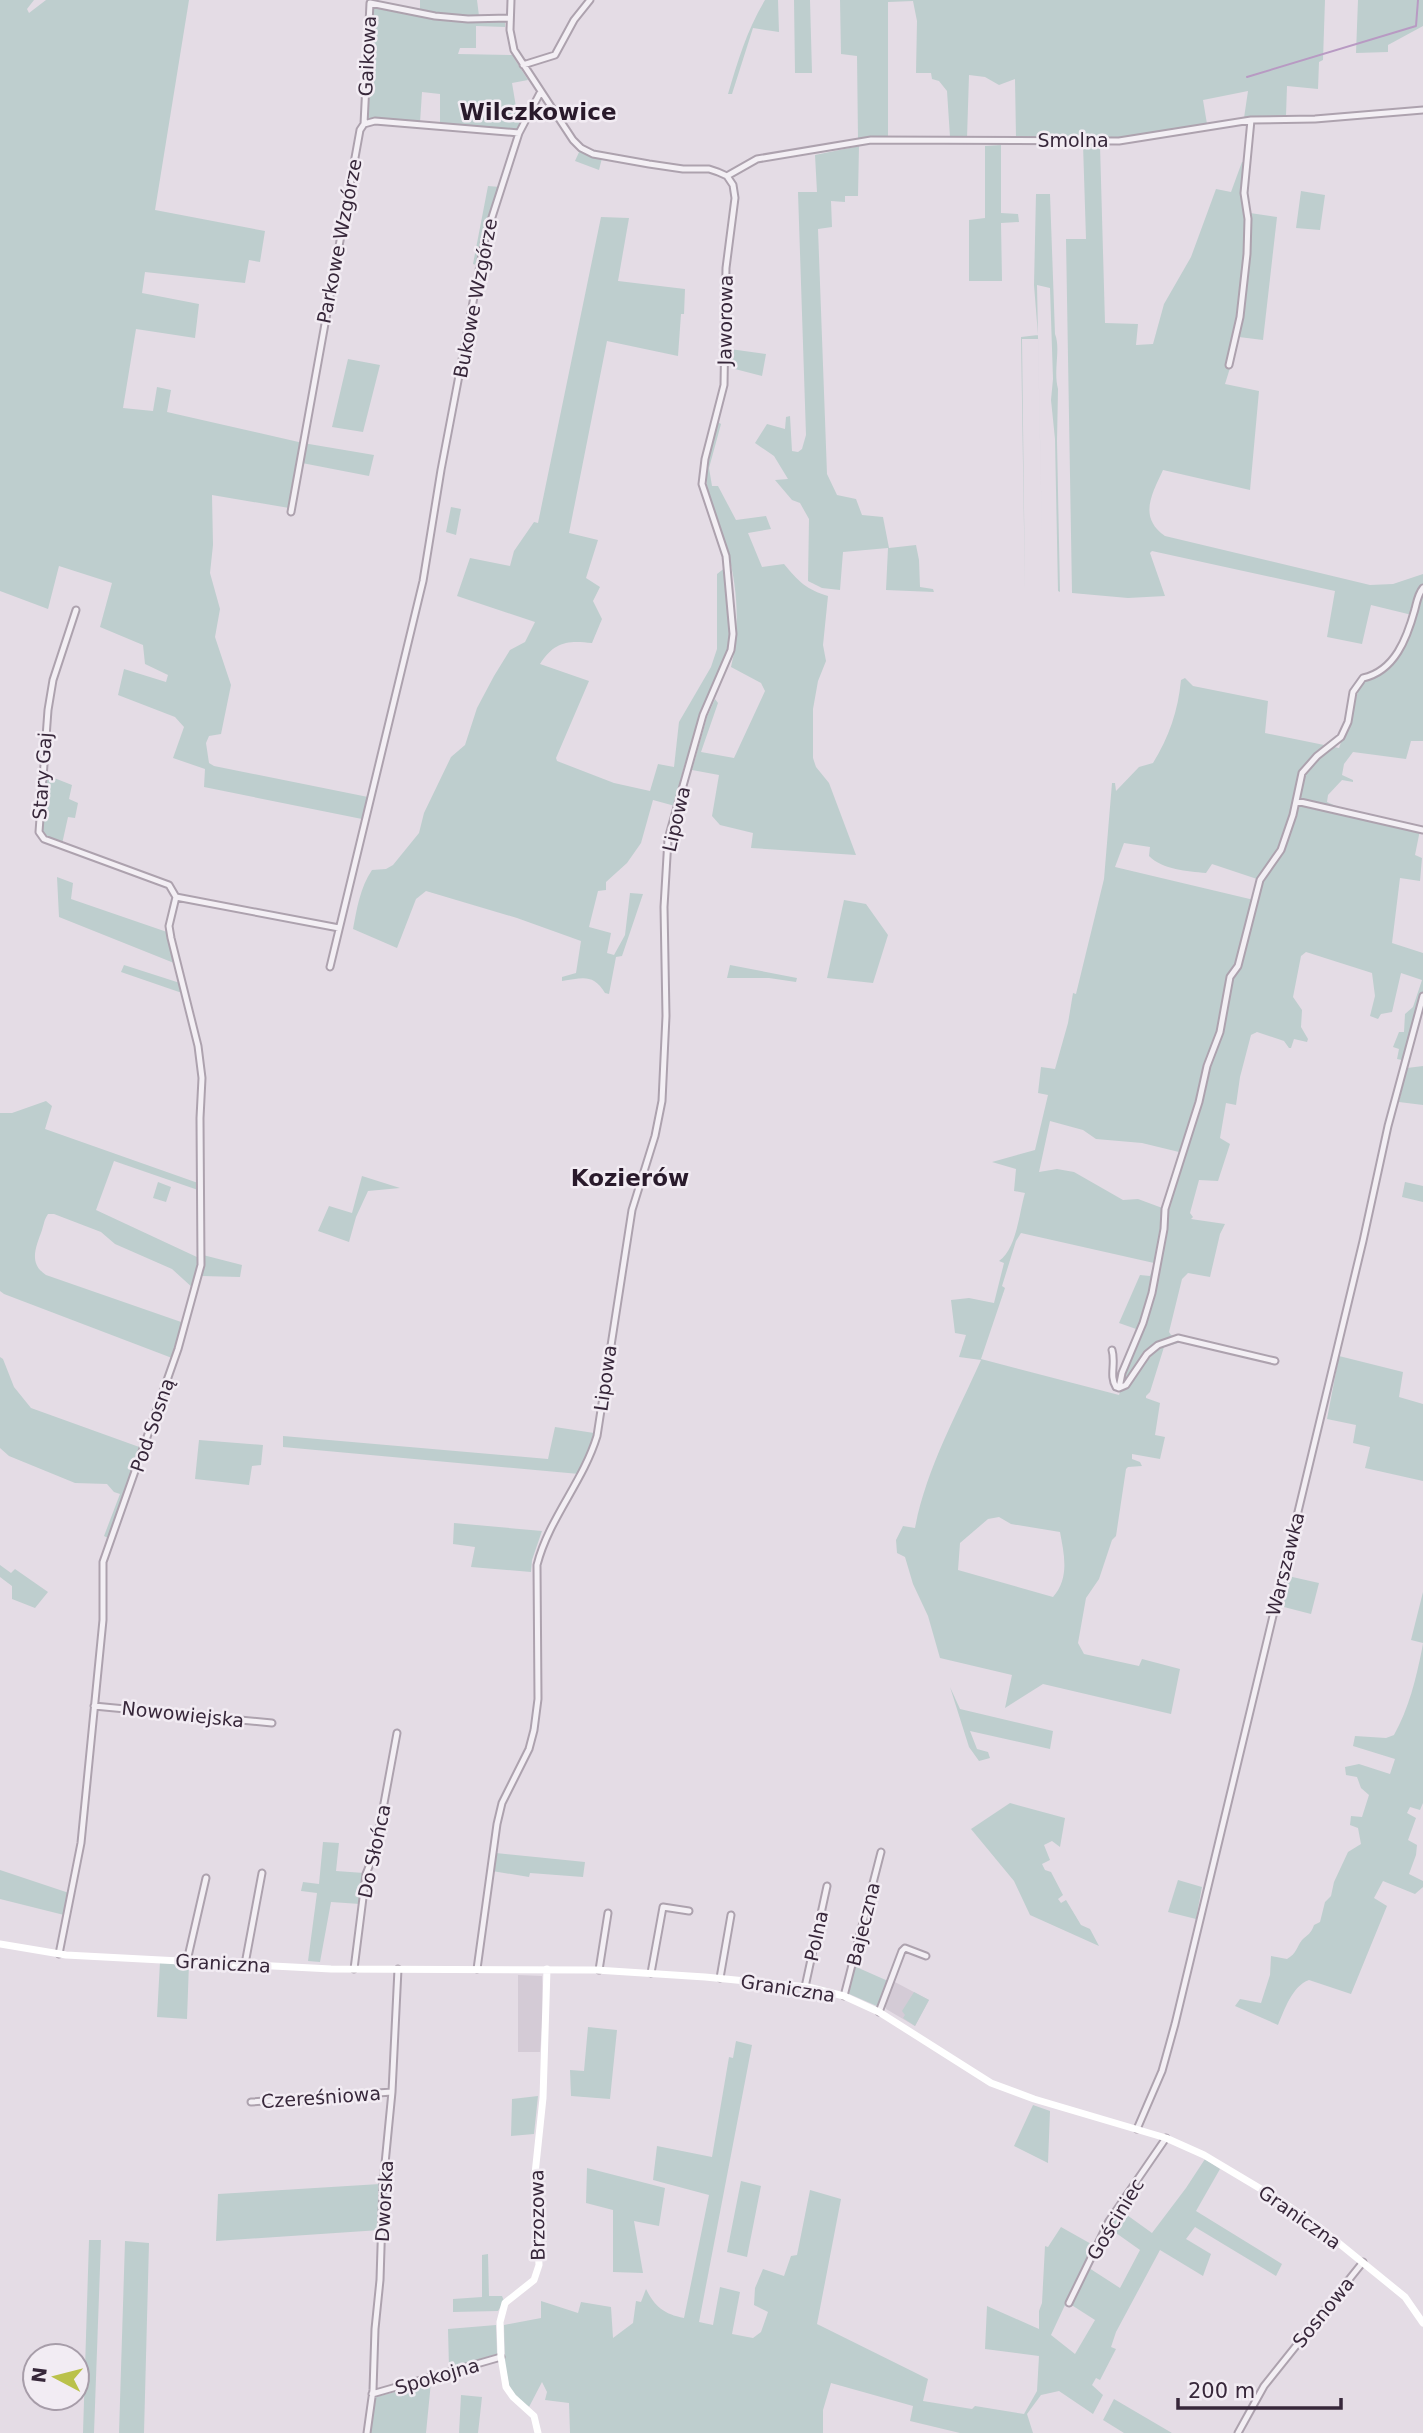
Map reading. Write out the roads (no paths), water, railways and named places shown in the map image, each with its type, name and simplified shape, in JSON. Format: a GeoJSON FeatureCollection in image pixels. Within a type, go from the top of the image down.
{"type":"FeatureCollection","features":[{"type":"Feature","properties":{"kind":"street"},"geometry":{"type":"LineString","coordinates":[[510,0],[509,18],[514,50],[540,93],[573,140],[582,148],[593,154],[683,169],[709,169],[727,176]]}},
{"type":"Feature","properties":{"kind":"street"},"geometry":{"type":"LineString","coordinates":[[523,65],[555,55],[574,20],[590,0]]}},
{"type":"Feature","properties":{"kind":"street","name":"Gaikowa"},"geometry":{"type":"LineString","coordinates":[[364,124],[370,3],[435,16],[468,19],[509,18]]}},
{"type":"Feature","properties":{"kind":"street","name":"Bukowe Wzgórze"},"geometry":{"type":"LineString","coordinates":[[330,967],[423,581],[485,239],[519,133],[540,93]]}},
{"type":"Feature","properties":{"kind":"street","name":"Smolna"},"geometry":{"type":"LineString","coordinates":[[727,176],[757,159],[871,140],[1119,141],[1251,120],[1315,120],[1423,110]]}},
{"type":"Feature","properties":{"kind":"street"},"geometry":{"type":"LineString","coordinates":[[1229,365],[1240,317],[1247,254],[1248,219],[1244,193],[1251,120]]}},
{"type":"Feature","properties":{"kind":"street"},"geometry":{"type":"LineString","coordinates":[[364,124],[375,121],[519,133]]}},
{"type":"Feature","properties":{"kind":"street","name":"Parkowe Wzgórze"},"geometry":{"type":"LineString","coordinates":[[291,512],[360,130],[364,124]]}},
{"type":"Feature","properties":{"kind":"street","name":"Jaworowa"},"geometry":{"type":"LineString","coordinates":[[687,772],[703,715],[727,663],[733,634],[726,556],[702,484],[705,459],[724,386],[726,268],[735,198],[733,185],[727,176]]}},
{"type":"Feature","properties":{"kind":"street"},"geometry":{"type":"LineString","coordinates":[[1119,1388],[1152,1293],[1165,1209],[1199,1102],[1207,1066],[1220,1032],[1230,977],[1238,967],[1260,880],[1281,850],[1302,773],[1317,756],[1341,737],[1348,722],[1353,691],[1363,678],[1376,675],[1392,661],[1410,627],[1423,588]]}},
{"type":"Feature","properties":{"kind":"street","name":"Stary Gaj"},"geometry":{"type":"LineString","coordinates":[[76,610],[53,680],[48,710],[39,832],[44,839],[169,885],[177,897]]}},
{"type":"Feature","properties":{"kind":"street","name":"Lipowa"},"geometry":{"type":"LineString","coordinates":[[477,1969],[502,1803],[529,1749],[534,1730],[538,1699],[537,1565],[542,1547],[592,1453],[597,1436],[632,1210],[655,1136],[662,1101],[666,1016],[664,906],[667,851],[687,772]]}},
{"type":"Feature","properties":{"kind":"street"},"geometry":{"type":"LineString","coordinates":[[1296,801],[1423,830]]}},
{"type":"Feature","properties":{"kind":"street"},"geometry":{"type":"LineString","coordinates":[[177,897],[339,928]]}},
{"type":"Feature","properties":{"kind":"street","name":"Pod Sosną"},"geometry":{"type":"LineString","coordinates":[[59,1954],[81,1843],[103,1620],[103,1562],[161,1398],[201,1265],[202,1078],[198,1046],[170,938],[169,926],[177,897]]}},
{"type":"Feature","properties":{"kind":"street","name":"Warszawka"},"geometry":{"type":"LineString","coordinates":[[1137,2129],[1162,2071],[1175,2024],[1363,1241],[1388,1126],[1423,996]]}},
{"type":"Feature","properties":{"kind":"street"},"geometry":{"type":"LineString","coordinates":[[1119,1388],[1126,1385],[1147,1354],[1158,1345],[1178,1338],[1275,1361]]}},
{"type":"Feature","properties":{"kind":"street"},"geometry":{"type":"LineString","coordinates":[[1112,1350],[1112,1378],[1119,1388]]}},
{"type":"Feature","properties":{"kind":"street","name":"Nowowiejska"},"geometry":{"type":"LineString","coordinates":[[94,1706],[272,1723]]}},
{"type":"Feature","properties":{"kind":"street","name":"Do Słońca"},"geometry":{"type":"LineString","coordinates":[[354,1969],[366,1874],[375,1852],[397,1734]]}},
{"type":"Feature","properties":{"kind":"street","name":"Bajeczna"},"geometry":{"type":"LineString","coordinates":[[844,1996],[881,1852]]}},
{"type":"Feature","properties":{"kind":"street"},"geometry":{"type":"LineString","coordinates":[[245,1964],[262,1873]]}},
{"type":"Feature","properties":{"kind":"street"},"geometry":{"type":"LineString","coordinates":[[187,1961],[206,1878]]}},
{"type":"Feature","properties":{"kind":"street","name":"Polna"},"geometry":{"type":"LineString","coordinates":[[805,1987],[827,1886]]}},
{"type":"Feature","properties":{"kind":"street"},"geometry":{"type":"LineString","coordinates":[[651,1973],[663,1907],[689,1911]]}},
{"type":"Feature","properties":{"kind":"street"},"geometry":{"type":"LineString","coordinates":[[599,1970],[608,1913]]}},
{"type":"Feature","properties":{"kind":"street"},"geometry":{"type":"LineString","coordinates":[[720,1978],[731,1914]]}},
{"type":"Feature","properties":{"kind":"street","name":"Graniczna"},"geometry":{"type":"LineString","coordinates":[[0,1944],[59,1954],[354,1969],[547,1969],[651,1973],[805,1987],[844,1996],[879,2012],[971,2073],[991,2083],[1034,2099],[1166,2138],[1204,2155],[1281,2201],[1363,2262],[1405,2297],[1423,2323]]}},
{"type":"Feature","properties":{"kind":"street"},"geometry":{"type":"LineString","coordinates":[[879,2012],[902,1951],[908,1948],[926,1956]]}},
{"type":"Feature","properties":{"kind":"street","name":"Dworska"},"geometry":{"type":"LineString","coordinates":[[367,2433],[380,2280],[383,2184],[392,2092],[398,1969]]}},
{"type":"Feature","properties":{"kind":"street","name":"Brzozowa"},"geometry":{"type":"LineString","coordinates":[[538,2433],[534,2416],[506,2387],[501,2357],[500,2322],[505,2303],[534,2280],[539,2265],[535,2174],[543,2098],[547,1969]]}},
{"type":"Feature","properties":{"kind":"street","name":"Czereśniowa"},"geometry":{"type":"LineString","coordinates":[[251,2102],[392,2092]]}},
{"type":"Feature","properties":{"kind":"street","name":"Gościniec"},"geometry":{"type":"LineString","coordinates":[[1069,2303],[1109,2221],[1166,2138]]}},
{"type":"Feature","properties":{"kind":"street","name":"Sosnowa"},"geometry":{"type":"LineString","coordinates":[[1238,2433],[1264,2386],[1363,2262]]}},
{"type":"Feature","properties":{"kind":"street","name":"Spokojna"},"geometry":{"type":"LineString","coordinates":[[372,2394],[501,2357]]}},
{"type":"Feature","properties":{"kind":"waterway"},"geometry":{"type":"LineString","coordinates":[[1247,77],[1416,26],[1418,0]]}},
{"type":"Feature","properties":{"kind":"district","name":"Wilczkowice"},"geometry":{"type":"Point","coordinates":[538,112]}},
{"type":"Feature","properties":{"kind":"district","name":"Kozierów"},"geometry":{"type":"Point","coordinates":[630,1178]}}]}
